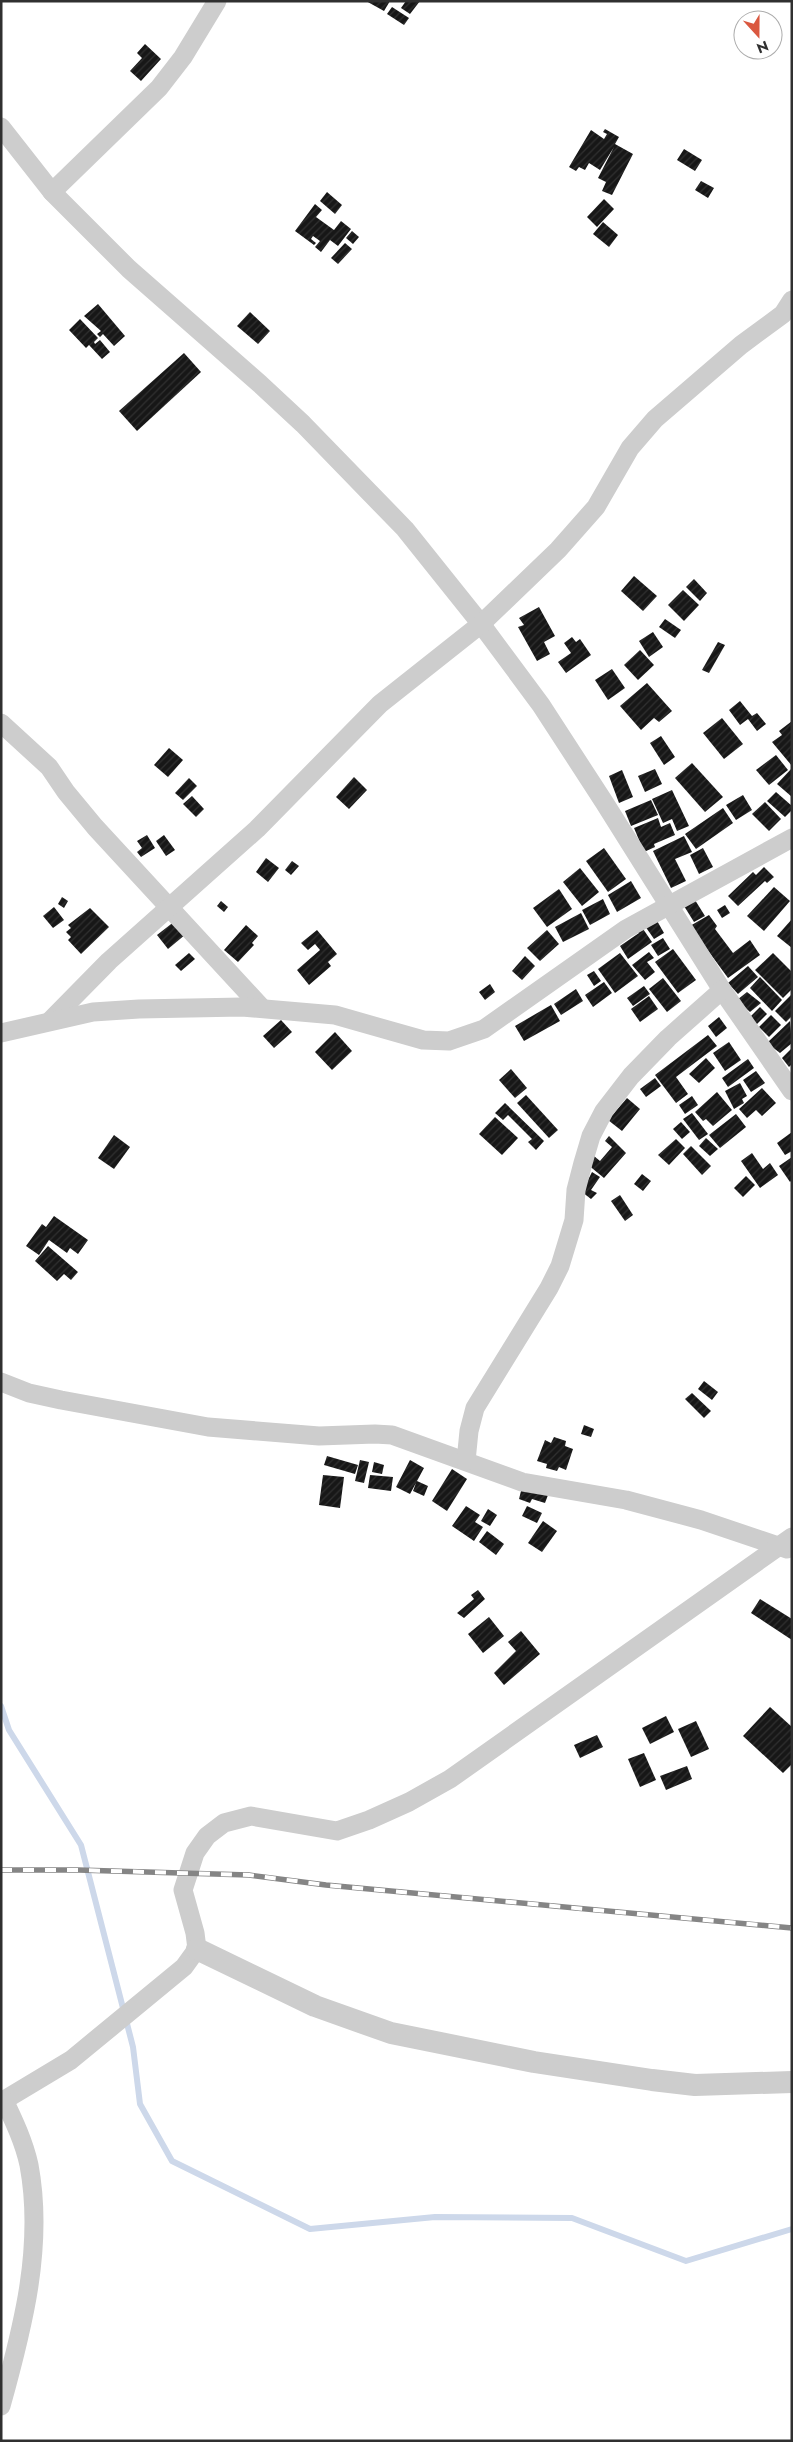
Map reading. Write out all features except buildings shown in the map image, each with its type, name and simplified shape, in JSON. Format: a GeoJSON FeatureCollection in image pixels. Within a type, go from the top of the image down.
{"type":"FeatureCollection","features":[{"type":"Feature","properties":{"kind":"street"},"geometry":{"type":"LineString","coordinates":[[52,192],[159,88],[183,57],[217,1]]}},
{"type":"Feature","properties":{"kind":"street"},"geometry":{"type":"LineString","coordinates":[[1,127],[52,192],[129,269],[260,384],[310,431],[405,529],[481,624],[546,713],[722,990],[792,1090]]}},
{"type":"Feature","properties":{"kind":"street"},"geometry":{"type":"LineString","coordinates":[[51,1020],[102,968],[257,829],[380,704],[481,624],[578,528],[596,507],[630,448],[655,419],[741,345],[789,314]]}},
{"type":"Feature","properties":{"kind":"street"},"geometry":{"type":"LineString","coordinates":[[1,722],[49,767],[66,792],[95,827],[170,906],[262,1008]]}},
{"type":"Feature","properties":{"kind":"street"},"geometry":{"type":"LineString","coordinates":[[1,1032],[93,1012],[140,1009],[262,1008],[335,1015],[423,1040],[449,1041],[484,1029],[626,929],[792,838]]}},
{"type":"Feature","properties":{"kind":"street"},"geometry":{"type":"LineString","coordinates":[[466,1461],[469,1431],[475,1408],[549,1288],[560,1266],[574,1220],[576,1190],[583,1163],[591,1136],[604,1111],[631,1076],[662,1044],[722,990]]}},
{"type":"Feature","properties":{"kind":"street"},"geometry":{"type":"LineString","coordinates":[[1,1382],[14,1388],[53,1398],[208,1426],[319,1436],[392,1435],[522,1482],[626,1500],[788,1545]]}},
{"type":"Feature","properties":{"kind":"street"},"geometry":{"type":"LineString","coordinates":[[1,2406],[28,2296],[35,2248],[33,2196],[28,2163],[18,2130],[2,2101],[71,2060],[184,1967],[196,1949],[196,1933],[183,1890],[195,1853],[207,1836],[224,1823],[251,1816],[337,1831],[369,1820],[410,1802],[450,1779],[788,1545]]}},
{"type":"Feature","properties":{"kind":"street"},"geometry":{"type":"LineString","coordinates":[[196,1949],[314,2006],[391,2033],[534,2062],[652,2080],[695,2084],[792,2082]]}},
{"type":"Feature","properties":{"kind":"waterway"},"geometry":{"type":"LineString","coordinates":[[1,1706],[9,1730],[81,1845],[133,2047],[140,2104],[172,2161],[310,2229],[435,2217],[572,2218],[686,2261],[792,2229]]}},
{"type":"Feature","properties":{"kind":"railway"},"geometry":{"type":"LineString","coordinates":[[1,1870],[78,1870],[249,1875],[326,1885],[792,1928]]}}]}
